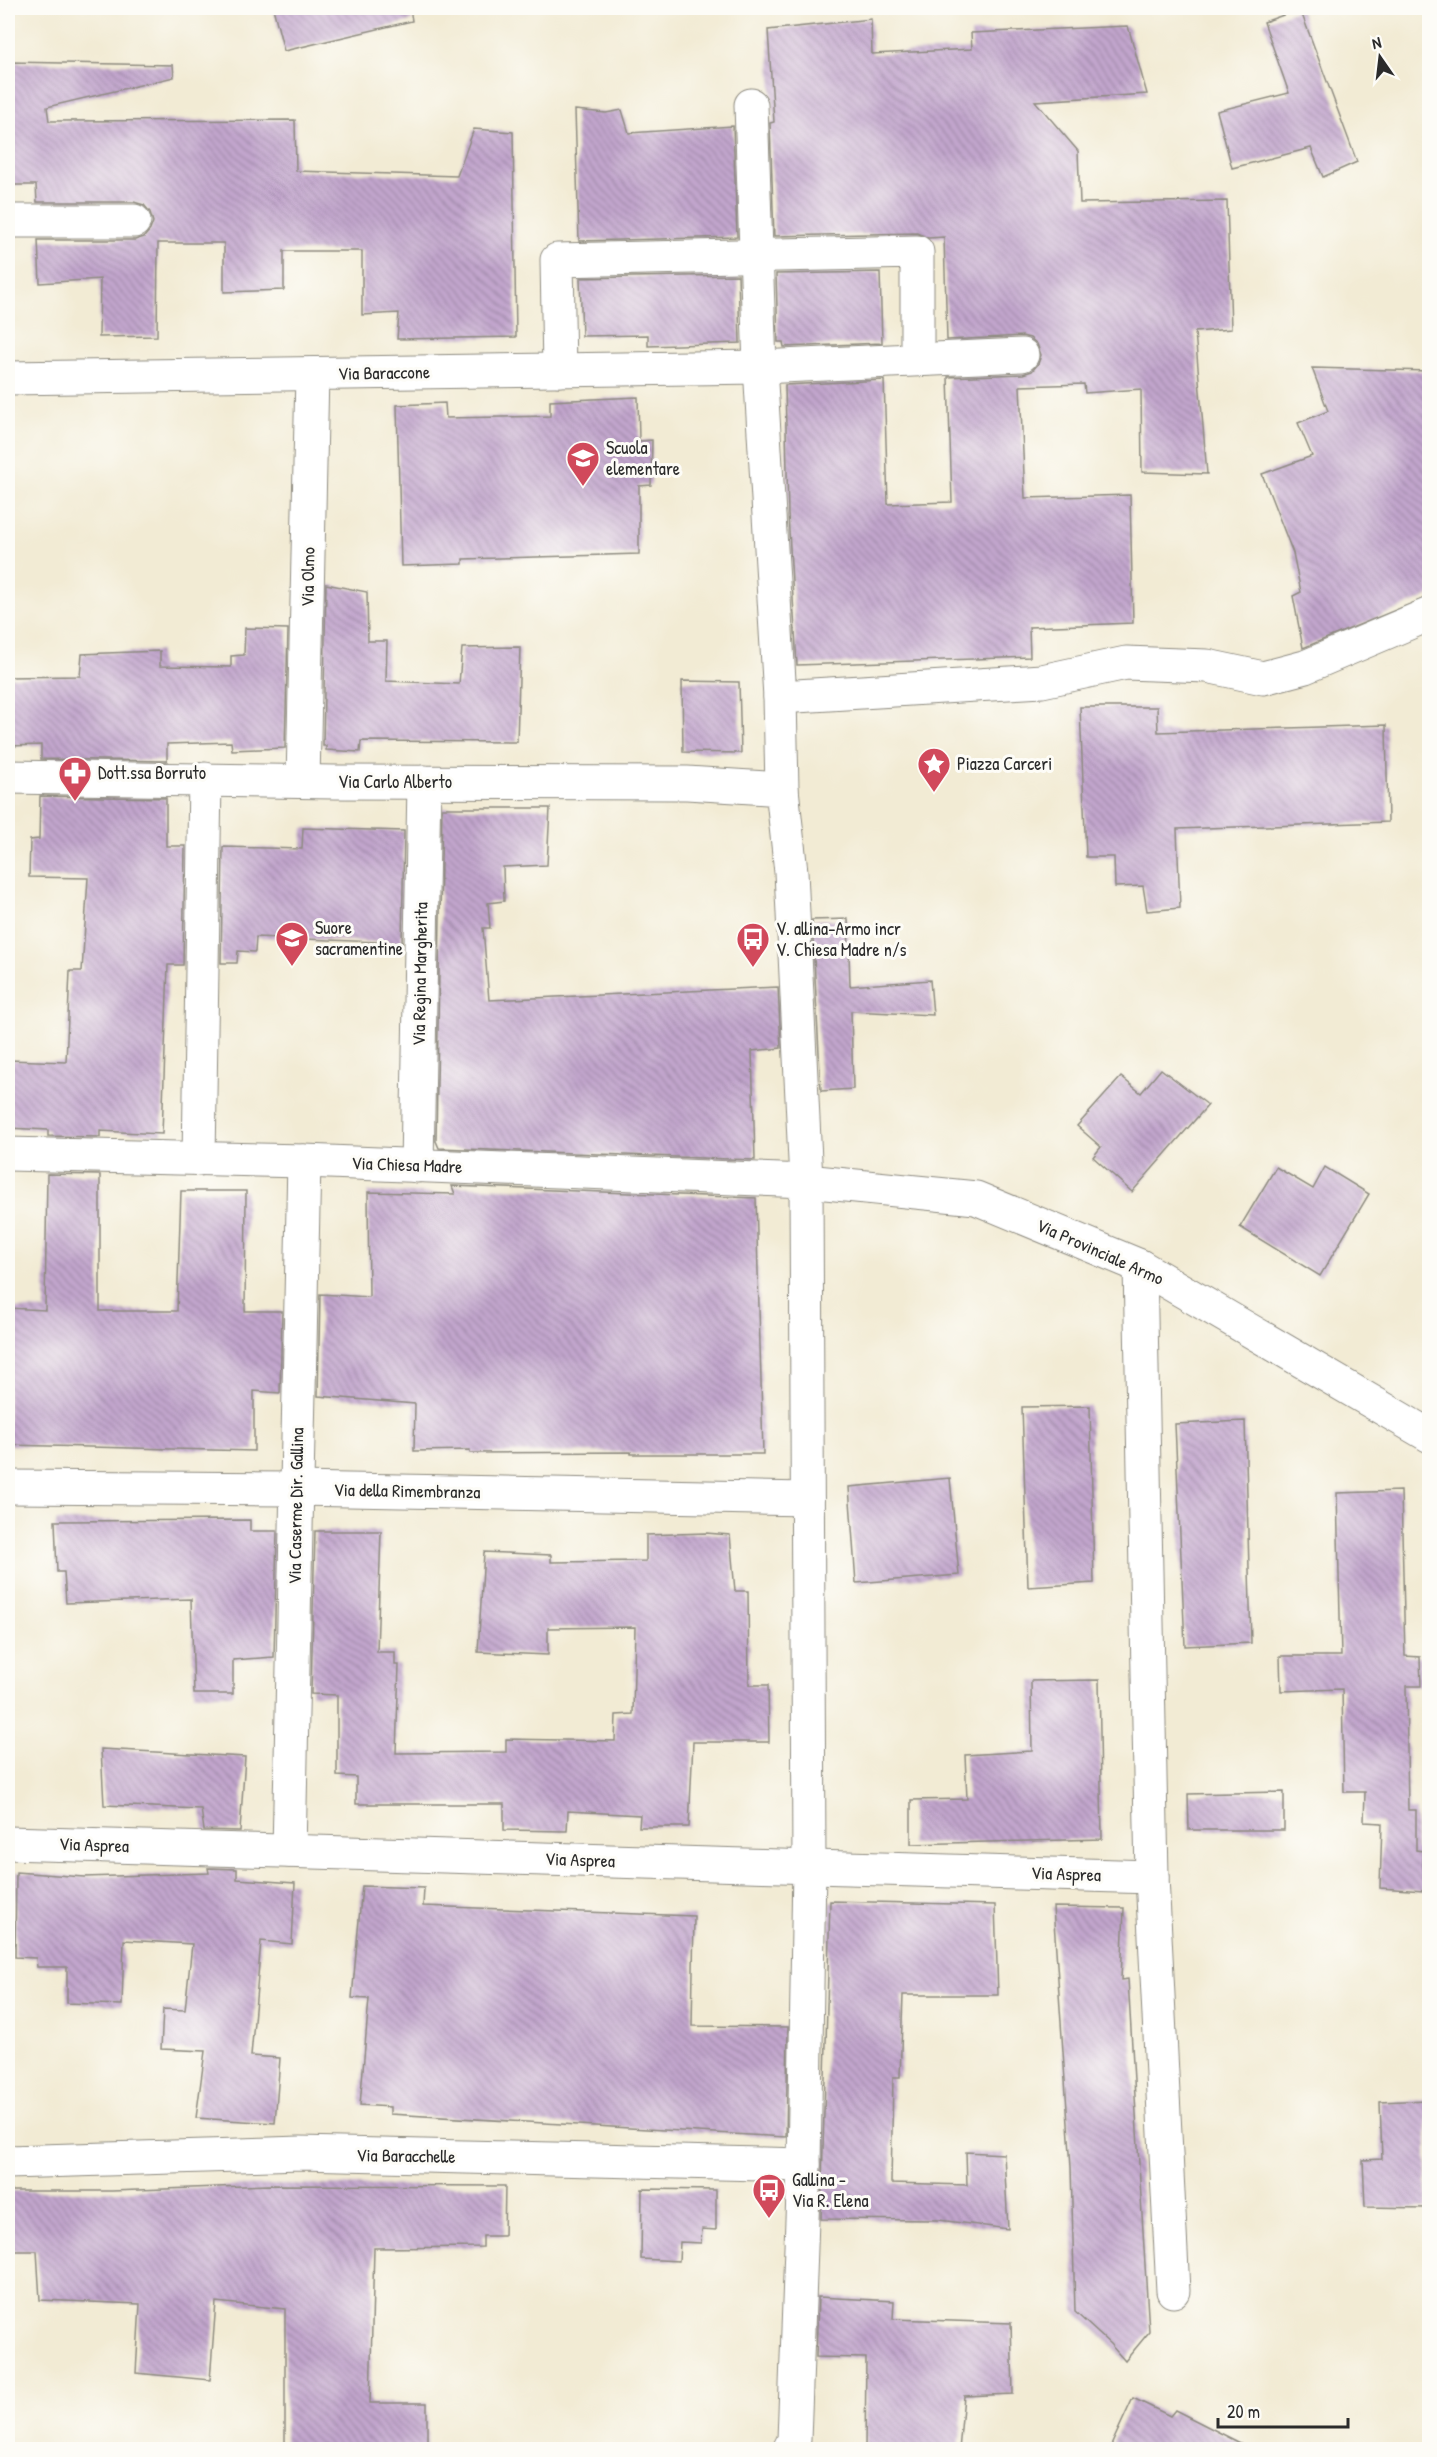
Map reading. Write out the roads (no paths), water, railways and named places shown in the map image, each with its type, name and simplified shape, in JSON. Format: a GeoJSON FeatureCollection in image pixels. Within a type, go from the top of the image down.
{"type":"FeatureCollection","features":[{"type":"Feature","properties":{"kind":"street"},"geometry":{"type":"LineString","coordinates":[[752,105],[760,367],[780,698],[782,789],[792,872],[806,1181],[810,1867],[804,2165],[794,2440],[789,2450]]}},
{"type":"Feature","properties":{"kind":"street"},"geometry":{"type":"LineString","coordinates":[[8,221],[134,221]]}},
{"type":"Feature","properties":{"kind":"street"},"geometry":{"type":"LineString","coordinates":[[559,370],[556,260],[917,252],[917,359]]}},
{"type":"Feature","properties":{"kind":"street","name":"Via Baraccone"},"geometry":{"type":"LineString","coordinates":[[8,378],[760,367],[1022,355]]}},
{"type":"Feature","properties":{"kind":"street","name":"Via Olmo"},"geometry":{"type":"LineString","coordinates":[[303,780],[312,374]]}},
{"type":"Feature","properties":{"kind":"street"},"geometry":{"type":"LineString","coordinates":[[780,698],[1042,681],[1126,663],[1207,666],[1263,678],[1305,667],[1430,614]]}},
{"type":"Feature","properties":{"kind":"street","name":"Via Carlo Alberto"},"geometry":{"type":"LineString","coordinates":[[8,777],[687,783],[782,789]]}},
{"type":"Feature","properties":{"kind":"street"},"geometry":{"type":"LineString","coordinates":[[199,1159],[205,779]]}},
{"type":"Feature","properties":{"kind":"street","name":"Via Regina Margherita"},"geometry":{"type":"LineString","coordinates":[[417,1166],[424,782]]}},
{"type":"Feature","properties":{"kind":"street","name":"Via Chiesa Madre"},"geometry":{"type":"LineString","coordinates":[[8,1154],[304,1161],[806,1181]]}},
{"type":"Feature","properties":{"kind":"street","name":"Via Caserme Dir. Gallina"},"geometry":{"type":"LineString","coordinates":[[289,1851],[304,1161]]}},
{"type":"Feature","properties":{"kind":"street","name":"Via Provinciale Armo"},"geometry":{"type":"LineString","coordinates":[[806,1181],[976,1198],[1140,1266],[1430,1436]]}},
{"type":"Feature","properties":{"kind":"street"},"geometry":{"type":"LineString","coordinates":[[1140,1266],[1152,1877],[1173,2291]]}},
{"type":"Feature","properties":{"kind":"street","name":"Via della Rimembranza"},"geometry":{"type":"LineString","coordinates":[[8,1487],[297,1489],[807,1499]]}},
{"type":"Feature","properties":{"kind":"street","name":"Via Asprea"},"geometry":{"type":"LineString","coordinates":[[8,1843],[1152,1877]]}},
{"type":"Feature","properties":{"kind":"street","name":"Via Baracchelle"},"geometry":{"type":"LineString","coordinates":[[8,2162],[300,2154],[804,2165]]}},
{"type":"Feature","properties":{"kind":"place","name":"Scuola elementare"},"geometry":{"type":"Point","coordinates":[583,487]}},
{"type":"Feature","properties":{"kind":"place","name":"Piazza Carceri"},"geometry":{"type":"Point","coordinates":[934,793]}},
{"type":"Feature","properties":{"kind":"place","name":"Dott.ssa Borruto"},"geometry":{"type":"Point","coordinates":[75,802]}},
{"type":"Feature","properties":{"kind":"place","name":"Suore sacramentine"},"geometry":{"type":"Point","coordinates":[292,967]}},
{"type":"Feature","properties":{"kind":"place","name":"V. allina-Armo incr V. Chiesa Madre n/s"},"geometry":{"type":"Point","coordinates":[753,968]}},
{"type":"Feature","properties":{"kind":"place","name":"Gallina - Via R. Elena"},"geometry":{"type":"Point","coordinates":[769,2219]}}]}
